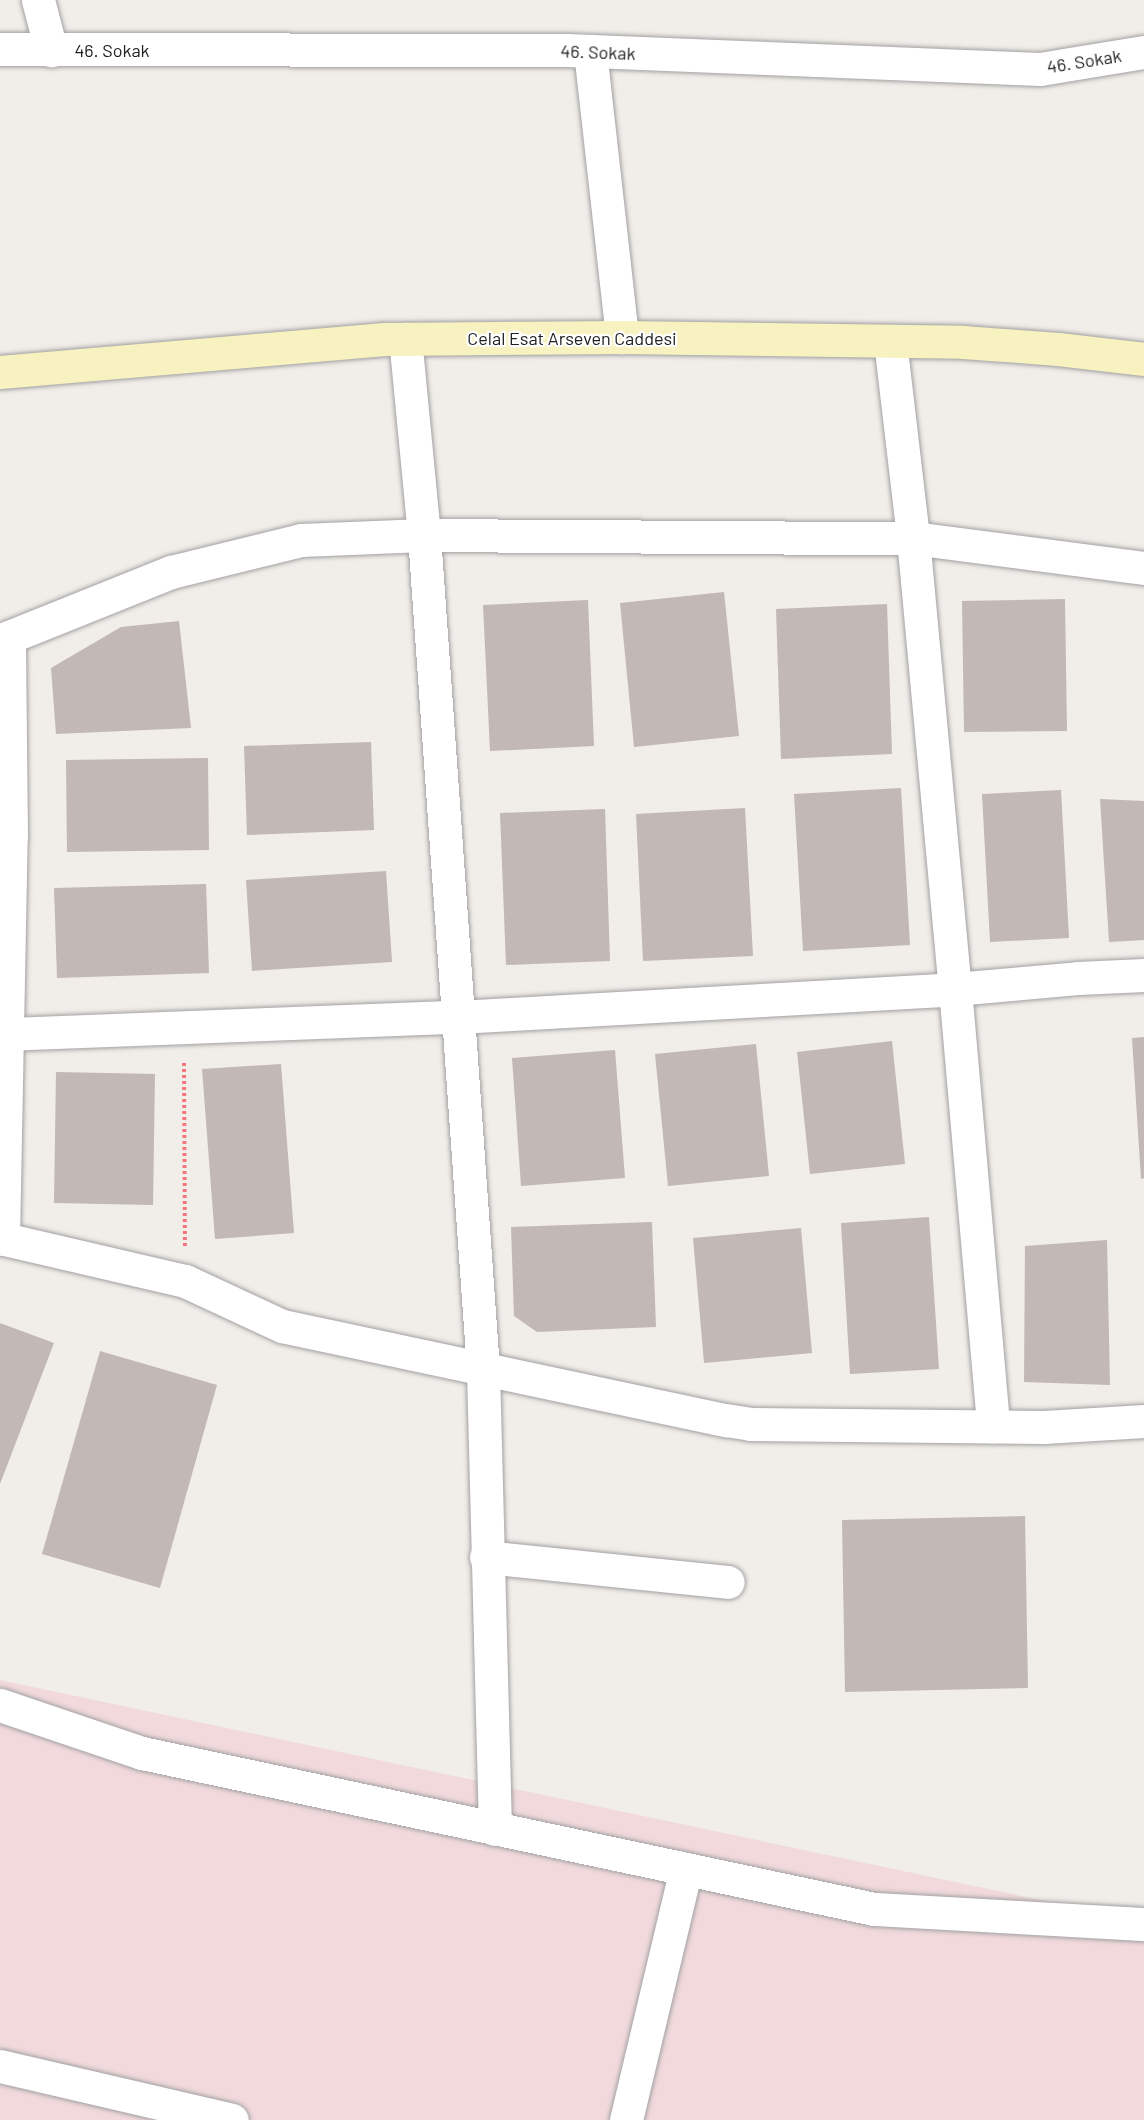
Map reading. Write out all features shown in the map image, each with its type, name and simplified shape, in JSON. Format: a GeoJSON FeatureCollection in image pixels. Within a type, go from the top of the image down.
{"type":"FeatureCollection","features":[{"type":"Feature","properties":{"kind":"main road","name":"Celal Esat Arseven Caddesi"},"geometry":{"type":"LineString","coordinates":[[0,372],[405,339],[622,337],[890,341],[1058,349],[1144,359]]}},
{"type":"Feature","properties":{"kind":"street"},"geometry":{"type":"LineString","coordinates":[[38,0],[51,50]]}},
{"type":"Feature","properties":{"kind":"street","name":"46. Sokak"},"geometry":{"type":"LineString","coordinates":[[0,49],[590,51],[1040,69],[1144,52]]}},
{"type":"Feature","properties":{"kind":"street"},"geometry":{"type":"LineString","coordinates":[[590,51],[622,337]]}},
{"type":"Feature","properties":{"kind":"street"},"geometry":{"type":"LineString","coordinates":[[405,339],[424,535],[483,1369],[486,1557],[495,1828]]}},
{"type":"Feature","properties":{"kind":"street"},"geometry":{"type":"LineString","coordinates":[[890,341],[912,538],[956,989],[993,1426]]}},
{"type":"Feature","properties":{"kind":"street"},"geometry":{"type":"LineString","coordinates":[[1144,568],[912,538],[424,535],[302,540],[171,572],[5,637],[11,837],[2,1238],[185,1281],[282,1326],[750,1424],[1044,1426],[1144,1421]]}},
{"type":"Feature","properties":{"kind":"street"},"geometry":{"type":"LineString","coordinates":[[7,1034],[458,1017],[956,989],[1078,978],[1144,975]]}},
{"type":"Feature","properties":{"kind":"street"},"geometry":{"type":"LineString","coordinates":[[486,1557],[728,1582]]}},
{"type":"Feature","properties":{"kind":"street"},"geometry":{"type":"LineString","coordinates":[[0,1705],[142,1753],[874,1909],[1144,1924]]}},
{"type":"Feature","properties":{"kind":"street"},"geometry":{"type":"LineString","coordinates":[[626,2120],[686,1869]]}},
{"type":"Feature","properties":{"kind":"street"},"geometry":{"type":"LineString","coordinates":[[0,2066],[232,2120]]}},
{"type":"Feature","properties":{"kind":"path"},"geometry":{"type":"LineString","coordinates":[[184,1027],[185,1281]]}},
{"type":"Feature","properties":{"kind":"shaded area"},"geometry":{"type":"Polygon","coordinates":[[[0,1680],[1144,1922],[1144,2120],[0,2120],[0,1680]]]}},
{"type":"Feature","properties":{"kind":"building"},"geometry":{"type":"Polygon","coordinates":[[[724,592],[739,736],[634,747],[620,603],[724,592]]]}},
{"type":"Feature","properties":{"kind":"building"},"geometry":{"type":"Polygon","coordinates":[[[1065,599],[1067,731],[964,732],[962,601],[1065,599]]]}},
{"type":"Feature","properties":{"kind":"building"},"geometry":{"type":"Polygon","coordinates":[[[588,600],[594,746],[490,751],[483,605],[588,600]]]}},
{"type":"Feature","properties":{"kind":"building"},"geometry":{"type":"Polygon","coordinates":[[[887,604],[892,754],[781,759],[776,609],[887,604]]]}},
{"type":"Feature","properties":{"kind":"building"},"geometry":{"type":"Polygon","coordinates":[[[179,621],[191,728],[56,734],[51,668],[121,627],[179,621]]]}},
{"type":"Feature","properties":{"kind":"building"},"geometry":{"type":"Polygon","coordinates":[[[371,742],[374,830],[247,835],[244,746],[371,742]]]}},
{"type":"Feature","properties":{"kind":"building"},"geometry":{"type":"Polygon","coordinates":[[[208,758],[209,850],[67,852],[66,760],[208,758]]]}},
{"type":"Feature","properties":{"kind":"building"},"geometry":{"type":"Polygon","coordinates":[[[901,788],[910,945],[803,951],[794,794],[901,788]]]}},
{"type":"Feature","properties":{"kind":"building"},"geometry":{"type":"Polygon","coordinates":[[[1061,790],[1069,938],[990,942],[982,794],[1061,790]]]}},
{"type":"Feature","properties":{"kind":"building"},"geometry":{"type":"Polygon","coordinates":[[[1100,799],[1144,801],[1144,940],[1109,942],[1100,799]]]}},
{"type":"Feature","properties":{"kind":"building"},"geometry":{"type":"Polygon","coordinates":[[[745,808],[753,956],[643,961],[636,814],[745,808]]]}},
{"type":"Feature","properties":{"kind":"building"},"geometry":{"type":"Polygon","coordinates":[[[605,809],[610,961],[506,965],[500,813],[605,809]]]}},
{"type":"Feature","properties":{"kind":"building"},"geometry":{"type":"Polygon","coordinates":[[[386,871],[392,962],[252,971],[246,880],[386,871]]]}},
{"type":"Feature","properties":{"kind":"building"},"geometry":{"type":"Polygon","coordinates":[[[206,884],[209,973],[57,978],[54,888],[206,884]]]}},
{"type":"Feature","properties":{"kind":"building"},"geometry":{"type":"Polygon","coordinates":[[[1144,1037],[1144,1178],[1141,1179],[1132,1038],[1144,1037]]]}},
{"type":"Feature","properties":{"kind":"building"},"geometry":{"type":"Polygon","coordinates":[[[892,1041],[905,1164],[810,1174],[797,1052],[892,1041]]]}},
{"type":"Feature","properties":{"kind":"building"},"geometry":{"type":"Polygon","coordinates":[[[756,1044],[769,1176],[668,1186],[655,1054],[756,1044]]]}},
{"type":"Feature","properties":{"kind":"building"},"geometry":{"type":"Polygon","coordinates":[[[615,1050],[625,1178],[521,1186],[512,1058],[615,1050]]]}},
{"type":"Feature","properties":{"kind":"building"},"geometry":{"type":"Polygon","coordinates":[[[281,1064],[294,1233],[215,1239],[202,1069],[281,1064]]]}},
{"type":"Feature","properties":{"kind":"building"},"geometry":{"type":"Polygon","coordinates":[[[56,1072],[155,1074],[153,1205],[54,1203],[56,1072]]]}},
{"type":"Feature","properties":{"kind":"building"},"geometry":{"type":"Polygon","coordinates":[[[929,1217],[939,1369],[850,1374],[841,1223],[929,1217]]]}},
{"type":"Feature","properties":{"kind":"building"},"geometry":{"type":"Polygon","coordinates":[[[652,1222],[656,1327],[537,1332],[514,1316],[511,1227],[652,1222]]]}},
{"type":"Feature","properties":{"kind":"building"},"geometry":{"type":"Polygon","coordinates":[[[801,1228],[812,1353],[704,1363],[693,1238],[801,1228]]]}},
{"type":"Feature","properties":{"kind":"building"},"geometry":{"type":"Polygon","coordinates":[[[1107,1240],[1110,1385],[1024,1382],[1025,1246],[1107,1240]]]}},
{"type":"Feature","properties":{"kind":"building"},"geometry":{"type":"Polygon","coordinates":[[[0,1323],[54,1343],[0,1484],[0,1323]]]}},
{"type":"Feature","properties":{"kind":"building"},"geometry":{"type":"Polygon","coordinates":[[[100,1351],[217,1385],[160,1588],[42,1554],[100,1351]]]}},
{"type":"Feature","properties":{"kind":"building"},"geometry":{"type":"Polygon","coordinates":[[[1025,1516],[1028,1688],[845,1692],[842,1520],[1025,1516]]]}}]}
